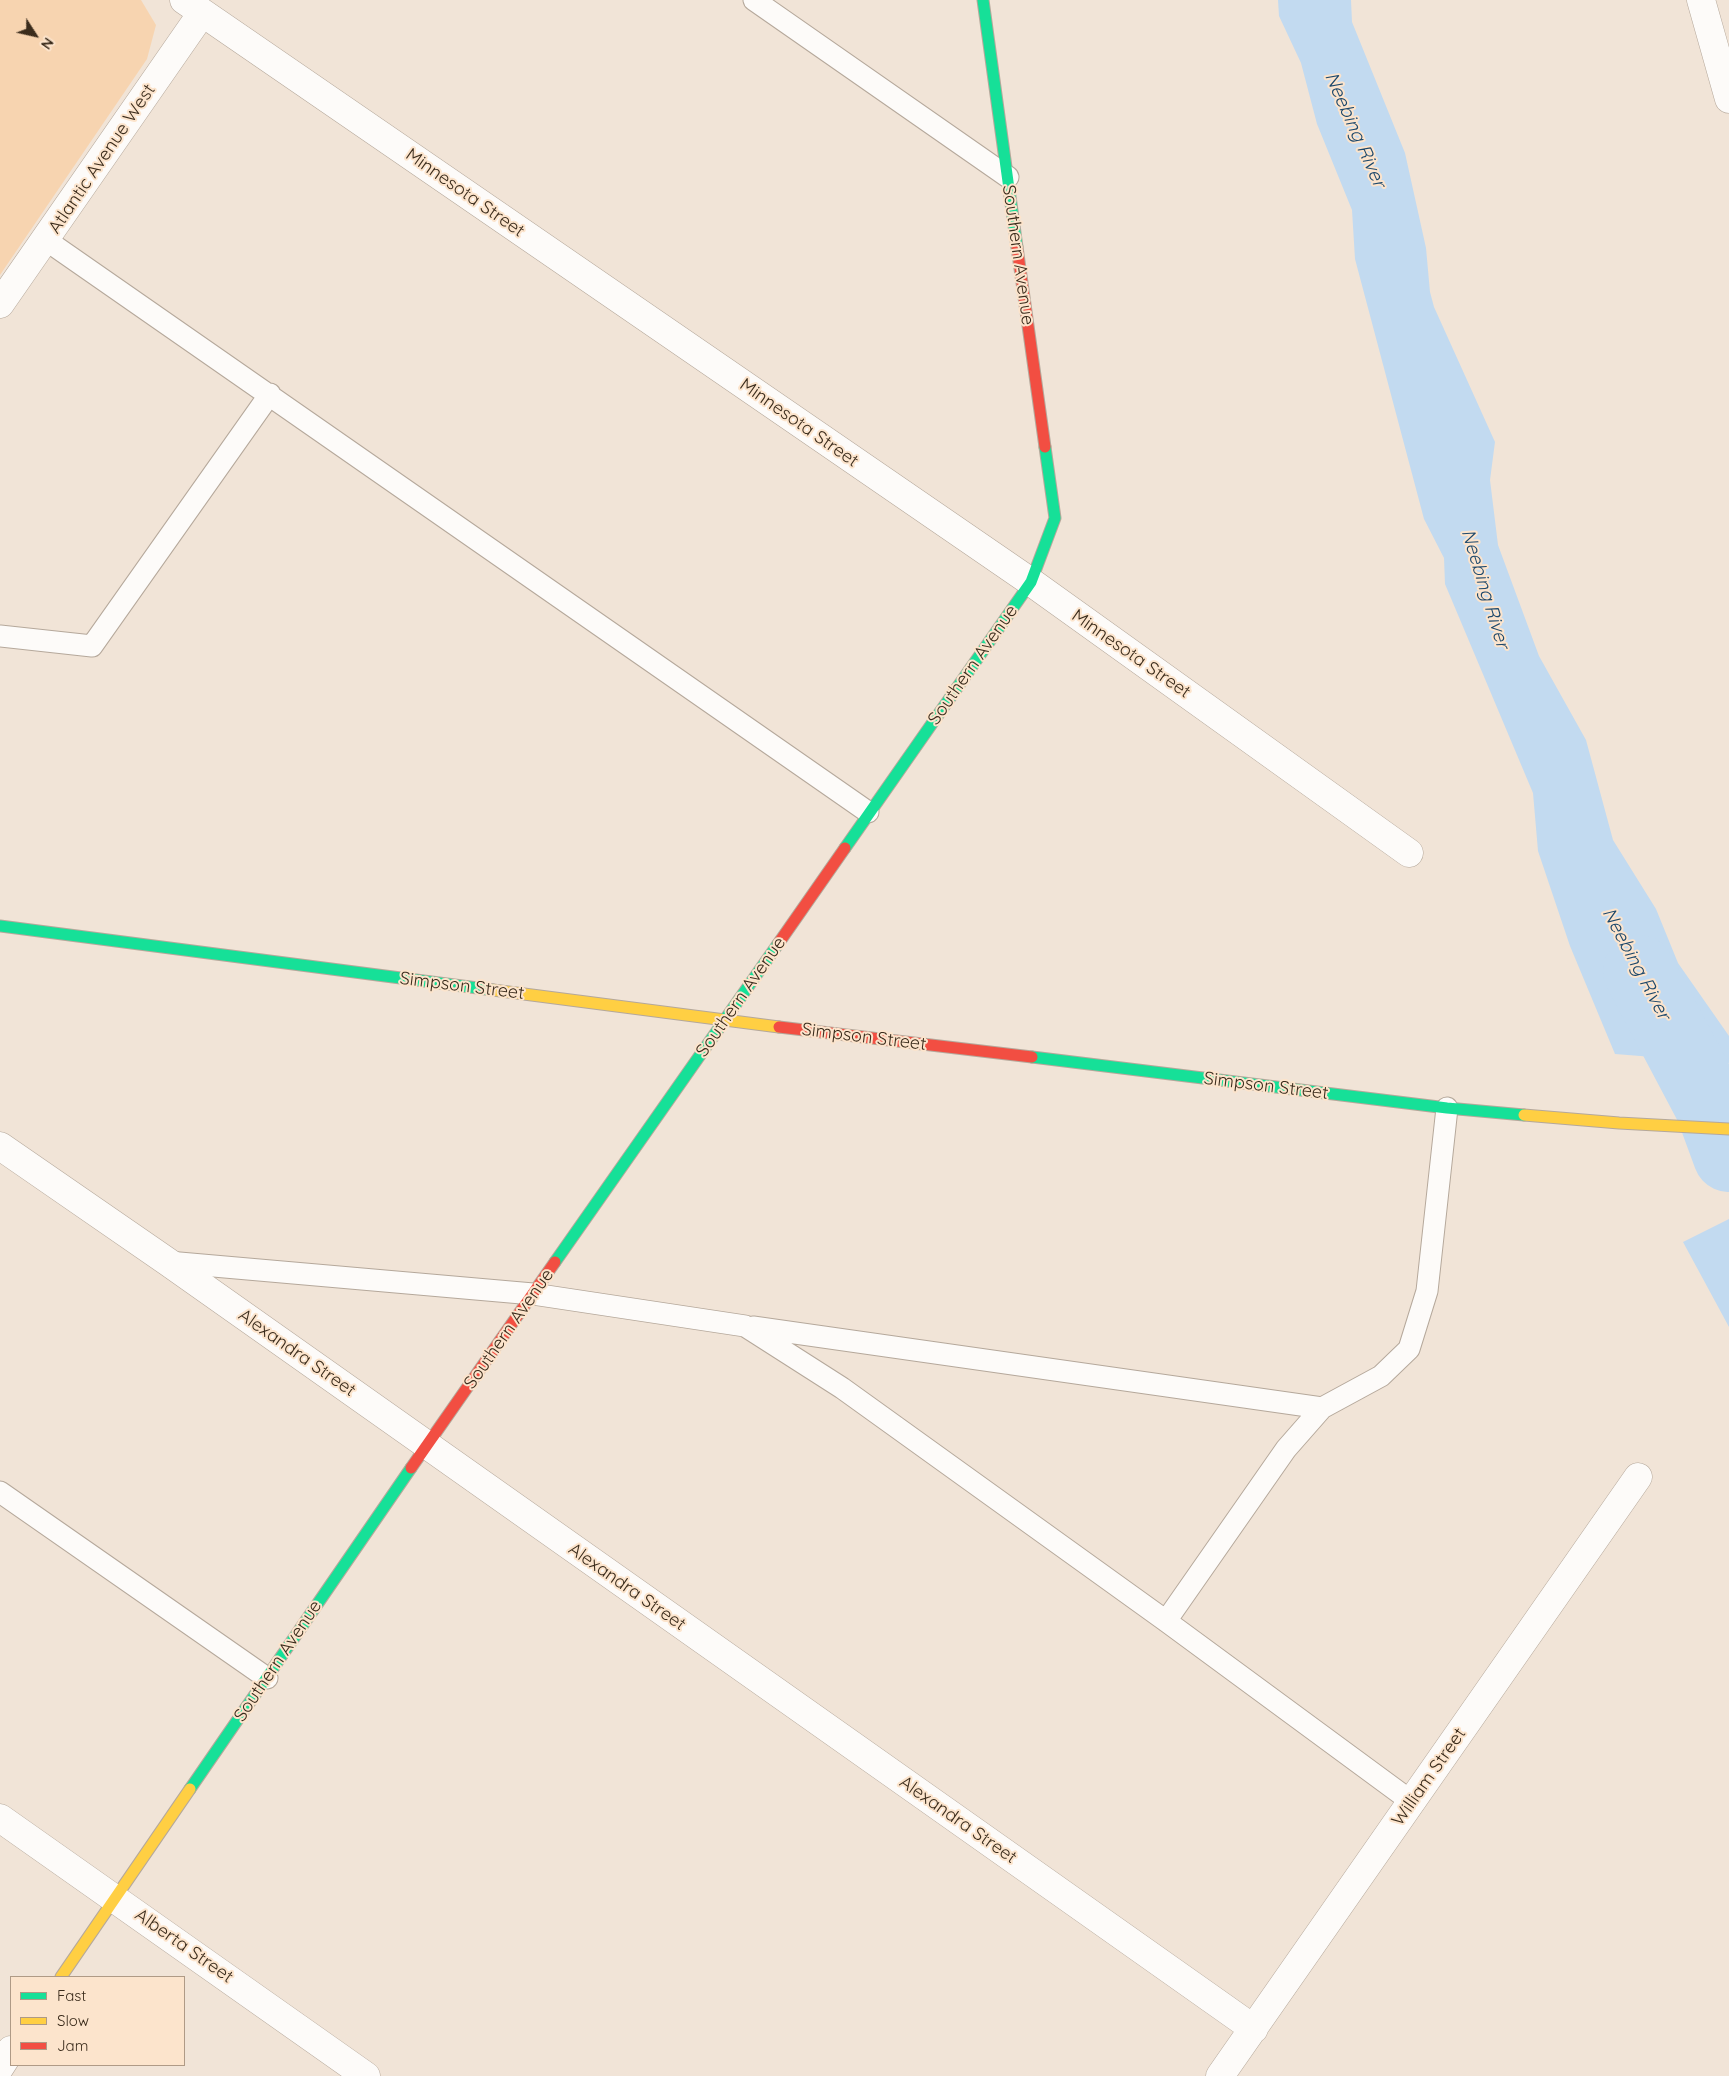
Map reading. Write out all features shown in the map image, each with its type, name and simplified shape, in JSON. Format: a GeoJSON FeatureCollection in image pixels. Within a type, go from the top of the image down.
{"type":"FeatureCollection","features":[{"type":"Feature","properties":{"kind":"street","name":"Southern Avenue"},"geometry":{"type":"LineString","coordinates":[[62,1976],[427,1445],[1030,582],[1054,518],[984,0]]}},
{"type":"Feature","properties":{"kind":"street"},"geometry":{"type":"LineString","coordinates":[[1701,0],[1729,99]]}},
{"type":"Feature","properties":{"kind":"street","name":"Atlantic Avenue West"},"geometry":{"type":"LineString","coordinates":[[0,304],[46,240],[193,6]]}},
{"type":"Feature","properties":{"kind":"street","name":"Minnesota Street"},"geometry":{"type":"LineString","coordinates":[[193,6],[1030,582],[1409,852]]}},
{"type":"Feature","properties":{"kind":"street","name":"Simpson Street"},"geometry":{"type":"LineString","coordinates":[[0,926],[725,1020],[1447,1108],[1619,1123],[1729,1129]]}},
{"type":"Feature","properties":{"kind":"street","name":"Alexandra Street"},"geometry":{"type":"LineString","coordinates":[[0,1146],[168,1262],[1254,2029]]}},
{"type":"Feature","properties":{"kind":"street","name":"William Street"},"geometry":{"type":"LineString","coordinates":[[1220,2076],[1638,1477]]}},
{"type":"Feature","properties":{"kind":"street","name":"Alberta Street"},"geometry":{"type":"LineString","coordinates":[[0,1818],[366,2076]]}},
{"type":"Feature","properties":{"kind":"street"},"geometry":{"type":"LineString","coordinates":[[0,2067],[10,2052]]}},
{"type":"Feature","properties":{"kind":"lane"},"geometry":{"type":"LineString","coordinates":[[754,0],[1008,177]]}},
{"type":"Feature","properties":{"kind":"lane"},"geometry":{"type":"LineString","coordinates":[[46,240],[270,394],[868,812]]}},
{"type":"Feature","properties":{"kind":"lane"},"geometry":{"type":"LineString","coordinates":[[0,636],[92,646],[270,394]]}},
{"type":"Feature","properties":{"kind":"lane"},"geometry":{"type":"LineString","coordinates":[[1166,1621],[1286,1449],[1322,1408],[1381,1376],[1409,1349],[1427,1291],[1447,1108]]}},
{"type":"Feature","properties":{"kind":"lane"},"geometry":{"type":"LineString","coordinates":[[168,1262],[533,1294],[1322,1408]]}},
{"type":"Feature","properties":{"kind":"lane"},"geometry":{"type":"LineString","coordinates":[[745,1326],[842,1388],[1166,1621],[1412,1802]]}},
{"type":"Feature","properties":{"kind":"lane"},"geometry":{"type":"LineString","coordinates":[[0,1492],[267,1678]]}},
{"type":"Feature","properties":{"kind":"shaded area"},"geometry":{"type":"Polygon","coordinates":[[[0,0],[141,0],[156,25],[147,59],[0,275],[0,0]]]}},
{"type":"Feature","properties":{"kind":"water"},"geometry":{"type":"Polygon","coordinates":[[[1278,0],[1351,0],[1352,22],[1405,153],[1426,248],[1430,292],[1434,307],[1495,442],[1490,480],[1498,545],[1539,656],[1586,740],[1613,840],[1656,909],[1678,963],[1729,1036],[1729,1063],[1615,1054],[1570,946],[1538,851],[1533,793],[1445,584],[1444,558],[1424,519],[1355,259],[1352,210],[1317,124],[1301,63],[1279,16],[1278,0]]]}},
{"type":"Feature","properties":{"kind":"water"},"geometry":{"type":"Polygon","coordinates":[[[1729,1219],[1729,1327],[1683,1242],[1729,1219]]]}},
{"type":"Feature","properties":{"kind":"waterway","name":"Neebing River"},"geometry":{"type":"LineString","coordinates":[[1639,971],[1711,1107],[1729,1156]]}},
{"type":"Feature","properties":{"kind":"traffic: fast"},"geometry":{"type":"LineString","coordinates":[[983,0],[1017,247]]}},
{"type":"Feature","properties":{"kind":"traffic: fast"},"geometry":{"type":"LineString","coordinates":[[845,848],[1031,582],[1055,518],[1045,447]]}},
{"type":"Feature","properties":{"kind":"traffic: fast"},"geometry":{"type":"LineString","coordinates":[[0,926],[493,990]]}},
{"type":"Feature","properties":{"kind":"traffic: fast"},"geometry":{"type":"LineString","coordinates":[[555,1262],[778,944]]}},
{"type":"Feature","properties":{"kind":"traffic: fast"},"geometry":{"type":"LineString","coordinates":[[1032,1057],[1447,1108],[1524,1115]]}},
{"type":"Feature","properties":{"kind":"traffic: fast"},"geometry":{"type":"LineString","coordinates":[[190,1789],[411,1468]]}},
{"type":"Feature","properties":{"kind":"traffic: slow"},"geometry":{"type":"LineString","coordinates":[[493,990],[779,1027]]}},
{"type":"Feature","properties":{"kind":"traffic: slow"},"geometry":{"type":"LineString","coordinates":[[1524,1115],[1619,1123],[1729,1129]]}},
{"type":"Feature","properties":{"kind":"traffic: slow"},"geometry":{"type":"LineString","coordinates":[[62,1976],[190,1789]]}},
{"type":"Feature","properties":{"kind":"traffic: jam"},"geometry":{"type":"LineString","coordinates":[[1017,247],[1045,447]]}},
{"type":"Feature","properties":{"kind":"traffic: jam"},"geometry":{"type":"LineString","coordinates":[[778,944],[845,848]]}},
{"type":"Feature","properties":{"kind":"traffic: jam"},"geometry":{"type":"LineString","coordinates":[[779,1027],[1032,1057]]}},
{"type":"Feature","properties":{"kind":"traffic: jam"},"geometry":{"type":"LineString","coordinates":[[411,1468],[555,1262]]}}]}
